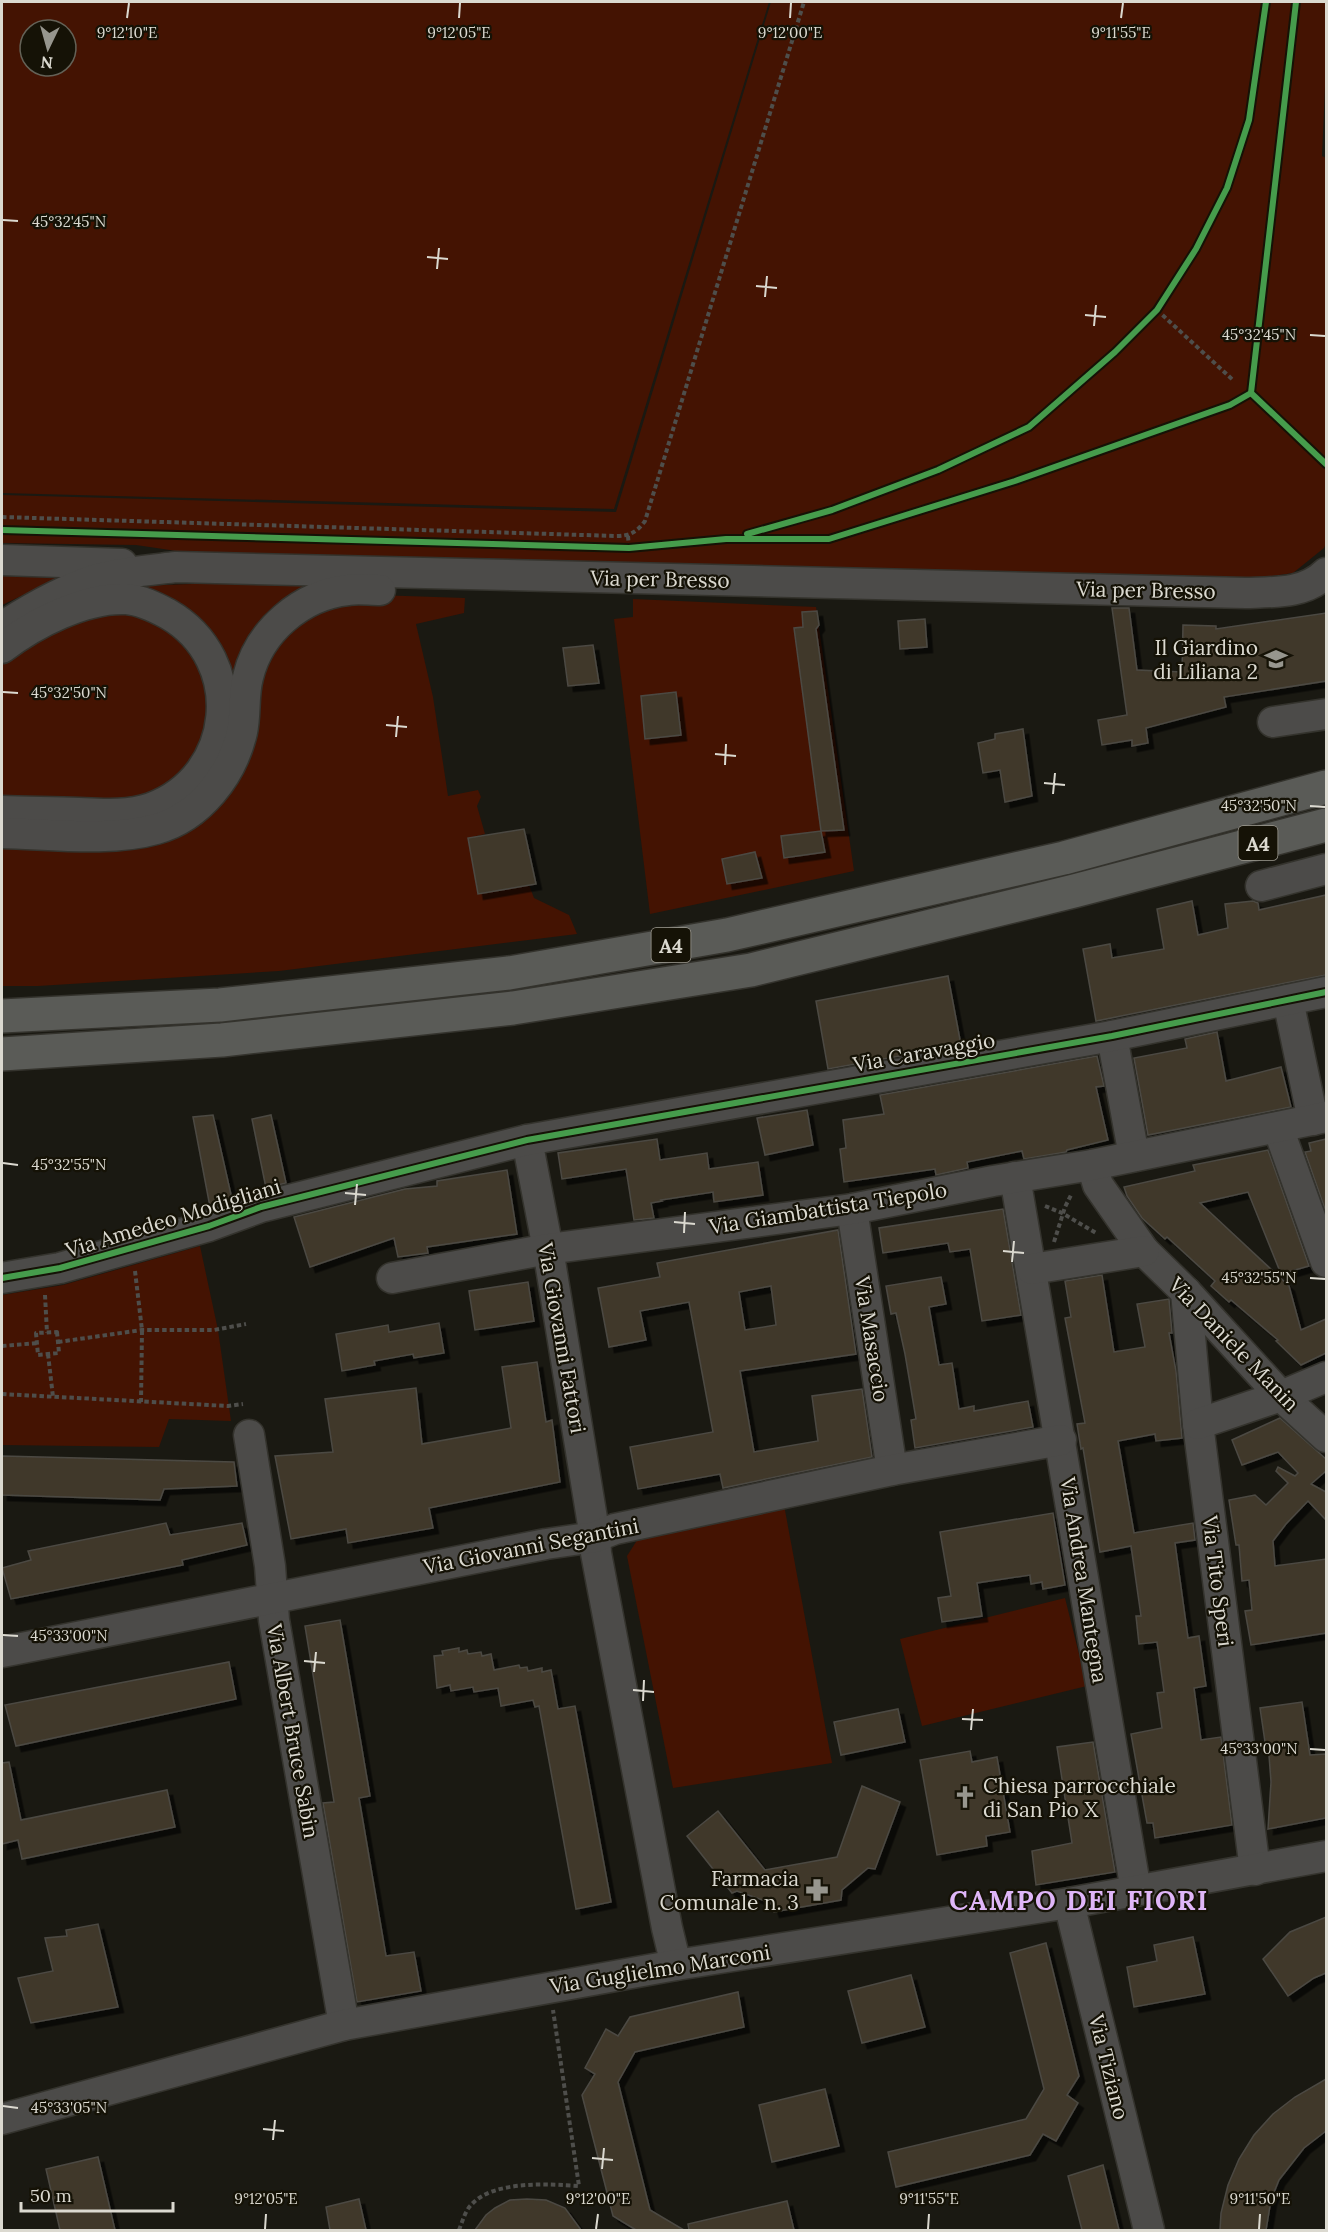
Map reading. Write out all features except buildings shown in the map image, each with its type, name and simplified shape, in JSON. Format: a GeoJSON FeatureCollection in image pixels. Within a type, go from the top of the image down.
{"type":"FeatureCollection","features":[{"type":"Feature","properties":{"kind":"highway","name":"A4"},"geometry":{"type":"LineString","coordinates":[[2,1016],[220,1005],[509,973],[727,935],[1064,858],[1326,787]]}},
{"type":"Feature","properties":{"kind":"highway","name":"A4"},"geometry":{"type":"LineString","coordinates":[[2,1053],[222,1040],[478,1012],[751,970],[1074,891],[1326,825]]}},
{"type":"Feature","properties":{"kind":"street"},"geometry":{"type":"LineString","coordinates":[[2,560],[176,567]]}},
{"type":"Feature","properties":{"kind":"street","name":"Via per Bresso"},"geometry":{"type":"LineString","coordinates":[[2,627],[60,593],[98,579],[176,567],[1246,593],[1287,591],[1307,586],[1326,573]]}},
{"type":"Feature","properties":{"kind":"street"},"geometry":{"type":"LineString","coordinates":[[2,833],[114,836],[137,833],[158,829],[201,804],[214,790],[230,766],[236,750],[242,730],[248,677],[253,662],[279,622],[294,609],[309,601],[327,594],[349,590],[427,592],[535,576]]}},
{"type":"Feature","properties":{"kind":"street"},"geometry":{"type":"LineString","coordinates":[[1287,591],[1326,596]]}},
{"type":"Feature","properties":{"kind":"street"},"geometry":{"type":"LineString","coordinates":[[2,648],[54,616],[82,606],[106,600],[127,599],[147,603],[183,623],[198,639],[212,659],[223,700],[217,744],[198,777],[168,801],[149,809],[120,813],[2,811]]}},
{"type":"Feature","properties":{"kind":"street"},"geometry":{"type":"LineString","coordinates":[[1273,722],[1326,714]]}},
{"type":"Feature","properties":{"kind":"street"},"geometry":{"type":"LineString","coordinates":[[1261,886],[1326,869]]}},
{"type":"Feature","properties":{"kind":"street","name":"Via Caravaggio"},"geometry":{"type":"LineString","coordinates":[[527,1140],[1112,1036],[1326,992]]}},
{"type":"Feature","properties":{"kind":"street"},"geometry":{"type":"LineString","coordinates":[[1288,1000],[1320,1118]]}},
{"type":"Feature","properties":{"kind":"street"},"geometry":{"type":"LineString","coordinates":[[1112,1036],[1134,1156]]}},
{"type":"Feature","properties":{"kind":"street","name":"Via Giambattista Tiepolo"},"geometry":{"type":"LineString","coordinates":[[392,1278],[548,1249],[852,1209],[1018,1191],[1095,1175],[1134,1156],[1320,1118]]}},
{"type":"Feature","properties":{"kind":"street"},"geometry":{"type":"LineString","coordinates":[[1279,1127],[1326,1262]]}},
{"type":"Feature","properties":{"kind":"street","name":"Via Amedeo Modigliani"},"geometry":{"type":"LineString","coordinates":[[2,1278],[60,1268],[209,1226],[261,1207],[527,1140]]}},
{"type":"Feature","properties":{"kind":"street","name":"Via Giovanni Fattori"},"geometry":{"type":"LineString","coordinates":[[527,1140],[548,1249],[596,1537],[596,1553],[668,1936],[676,1965]]}},
{"type":"Feature","properties":{"kind":"street","name":"Via Daniele Manin"},"geometry":{"type":"LineString","coordinates":[[1095,1175],[1144,1251],[1186,1292],[1281,1396],[1326,1437]]}},
{"type":"Feature","properties":{"kind":"street","name":"Via Andrea Mantegna"},"geometry":{"type":"LineString","coordinates":[[1018,1191],[1042,1260],[1061,1440],[1136,1891]]}},
{"type":"Feature","properties":{"kind":"street","name":"Via Masaccio"},"geometry":{"type":"LineString","coordinates":[[852,1209],[892,1470]]}},
{"type":"Feature","properties":{"kind":"street"},"geometry":{"type":"LineString","coordinates":[[1042,1260],[1144,1251]]}},
{"type":"Feature","properties":{"kind":"street","name":"Via Tito Speri"},"geometry":{"type":"LineString","coordinates":[[1186,1292],[1198,1424],[1255,1870]]}},
{"type":"Feature","properties":{"kind":"street"},"geometry":{"type":"LineString","coordinates":[[1198,1424],[1281,1396],[1326,1377]]}},
{"type":"Feature","properties":{"kind":"street","name":"Via Albert Bruce Sabin"},"geometry":{"type":"LineString","coordinates":[[249,1435],[270,1566],[274,1620],[344,2025]]}},
{"type":"Feature","properties":{"kind":"street","name":"Via Giovanni Segantini"},"geometry":{"type":"LineString","coordinates":[[2,1652],[546,1544],[596,1537],[615,1529],[892,1470],[1061,1440]]}},
{"type":"Feature","properties":{"kind":"street","name":"Via Guglielmo Marconi"},"geometry":{"type":"LineString","coordinates":[[2,2119],[344,2025],[676,1965],[1070,1903],[1326,1856]]}},
{"type":"Feature","properties":{"kind":"street","name":"Via Tiziano"},"geometry":{"type":"LineString","coordinates":[[1070,1903],[1149,2230]]}},
{"type":"Feature","properties":{"kind":"path"},"geometry":{"type":"LineString","coordinates":[[2,517],[628,536],[638,530],[645,521],[804,2]]}},
{"type":"Feature","properties":{"kind":"path"},"geometry":{"type":"LineString","coordinates":[[1148,318],[1162,301]]}},
{"type":"Feature","properties":{"kind":"path"},"geometry":{"type":"LineString","coordinates":[[1156,310],[1234,381]]}},
{"type":"Feature","properties":{"kind":"path"},"geometry":{"type":"LineString","coordinates":[[628,536],[629,548]]}},
{"type":"Feature","properties":{"kind":"path"},"geometry":{"type":"LineString","coordinates":[[617,547],[639,547]]}},
{"type":"Feature","properties":{"kind":"path"},"geometry":{"type":"LineString","coordinates":[[1042,1260],[1072,1193],[1086,1187],[1095,1175]]}},
{"type":"Feature","properties":{"kind":"path"},"geometry":{"type":"LineString","coordinates":[[1018,1191],[1038,1205],[1062,1214],[1101,1236]]}},
{"type":"Feature","properties":{"kind":"path"},"geometry":{"type":"LineString","coordinates":[[135,1247],[142,1330],[141,1402]]}},
{"type":"Feature","properties":{"kind":"path"},"geometry":{"type":"LineString","coordinates":[[41,1271],[45,1291],[47,1333]]}},
{"type":"Feature","properties":{"kind":"path"},"geometry":{"type":"LineString","coordinates":[[58,1342],[142,1330],[214,1330],[246,1324]]}},
{"type":"Feature","properties":{"kind":"path"},"geometry":{"type":"LineString","coordinates":[[57,1332],[59,1353],[38,1355],[36,1334],[47,1333],[57,1332]]}},
{"type":"Feature","properties":{"kind":"path"},"geometry":{"type":"LineString","coordinates":[[2,1346],[38,1343]]}},
{"type":"Feature","properties":{"kind":"path"},"geometry":{"type":"LineString","coordinates":[[48,1354],[53,1397]]}},
{"type":"Feature","properties":{"kind":"path"},"geometry":{"type":"LineString","coordinates":[[2,1394],[228,1406],[243,1404]]}},
{"type":"Feature","properties":{"kind":"path"},"geometry":{"type":"LineString","coordinates":[[459,2230],[470,2206],[486,2193],[536,2183],[579,2186],[550,1987]]}},
{"type":"Feature","properties":{"kind":"shaded area"},"geometry":{"type":"Polygon","coordinates":[[[2,2],[769,2],[614,509],[2,493],[2,2]]]}},
{"type":"Feature","properties":{"kind":"shaded area"},"geometry":{"type":"Polygon","coordinates":[[[771,2],[1326,2],[1322,156],[1326,158],[1326,543],[1324,548],[1293,573],[1238,581],[197,554],[136,545],[2,543],[2,495],[616,512],[771,2]]]}},
{"type":"Feature","properties":{"kind":"shaded area"},"geometry":{"type":"Polygon","coordinates":[[[2,565],[81,568],[2,605],[2,565]]]}},
{"type":"Feature","properties":{"kind":"shaded area"},"geometry":{"type":"Polygon","coordinates":[[[217,583],[326,586],[301,597],[202,792],[146,817],[232,710],[155,594],[140,586],[217,583]]]}},
{"type":"Feature","properties":{"kind":"shaded area"},"geometry":{"type":"Polygon","coordinates":[[[376,595],[465,598],[464,613],[416,624],[433,697],[448,796],[478,790],[481,797],[477,806],[485,834],[468,838],[478,894],[529,885],[534,898],[569,915],[577,934],[279,971],[38,986],[2,986],[2,840],[139,842],[260,667],[309,611],[376,595]]]}},
{"type":"Feature","properties":{"kind":"shaded area"},"geometry":{"type":"Polygon","coordinates":[[[633,599],[816,607],[854,871],[650,914],[614,619],[633,617],[633,599]]]}},
{"type":"Feature","properties":{"kind":"shaded area"},"geometry":{"type":"Polygon","coordinates":[[[82,613],[150,614],[198,654],[214,706],[186,776],[139,803],[2,802],[2,656],[82,613]]]}},
{"type":"Feature","properties":{"kind":"shaded area"},"geometry":{"type":"Polygon","coordinates":[[[200,1246],[218,1330],[231,1421],[169,1419],[159,1447],[2,1445],[2,1295],[63,1285],[200,1246]]]}},
{"type":"Feature","properties":{"kind":"shaded area"},"geometry":{"type":"Polygon","coordinates":[[[784,1505],[832,1763],[673,1788],[627,1556],[641,1534],[784,1505]]]}},
{"type":"Feature","properties":{"kind":"shaded area"},"geometry":{"type":"Polygon","coordinates":[[[1065,1598],[1087,1686],[922,1726],[900,1639],[1065,1598]]]}},
{"type":"Feature","properties":{"kind":"cycle path"},"geometry":{"type":"LineString","coordinates":[[747,534],[832,510],[938,470],[1029,427],[1115,352],[1157,310],[1196,249],[1227,188],[1249,120],[1266,2]]}},
{"type":"Feature","properties":{"kind":"cycle path"},"geometry":{"type":"LineString","coordinates":[[1296,2],[1251,393],[1326,464]]}},
{"type":"Feature","properties":{"kind":"cycle path"},"geometry":{"type":"LineString","coordinates":[[2,530],[629,548],[726,539],[829,539],[1015,481],[1230,405],[1251,393]]}},
{"type":"Feature","properties":{"kind":"cycle path"},"geometry":{"type":"LineString","coordinates":[[2,1278],[60,1268],[209,1226],[261,1207],[527,1140],[1112,1036],[1326,992]]}},
{"type":"Feature","properties":{"kind":"place","name":"Il Giardino di Liliana 2"},"geometry":{"type":"Point","coordinates":[1276,659]}},
{"type":"Feature","properties":{"kind":"place","name":"Chiesa parrocchiale di San Pio X"},"geometry":{"type":"Point","coordinates":[965,1797]}},
{"type":"Feature","properties":{"kind":"place","name":"Farmacia Comunale n. 3"},"geometry":{"type":"Point","coordinates":[817,1890]}},
{"type":"Feature","properties":{"kind":"district","name":"CAMPO DEI FIORI"},"geometry":{"type":"Point","coordinates":[1079,1900]}}]}
